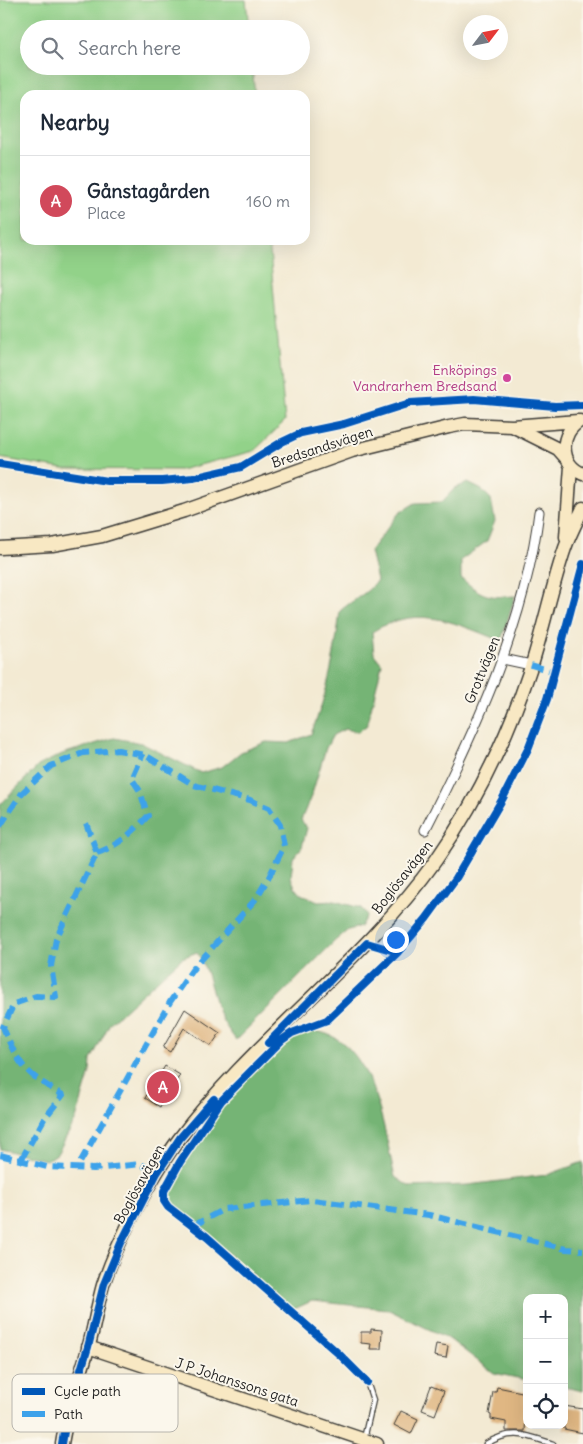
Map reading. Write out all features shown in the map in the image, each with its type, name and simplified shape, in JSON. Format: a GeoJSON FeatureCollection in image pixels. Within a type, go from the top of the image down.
{"type":"FeatureCollection","features":[{"type":"Feature","properties":{"kind":"street","name":"Bredsandsvägen"},"geometry":{"type":"LineString","coordinates":[[0,548],[52,545],[110,534],[184,511],[352,451],[401,437],[465,424],[512,426],[581,421]]}},
{"type":"Feature","properties":{"kind":"street","name":"Boglösavägen"},"geometry":{"type":"LineString","coordinates":[[566,547],[569,462],[566,434],[581,421]]}},
{"type":"Feature","properties":{"kind":"street"},"geometry":{"type":"LineString","coordinates":[[512,426],[558,449],[583,474]]}},
{"type":"Feature","properties":{"kind":"street","name":"Boglösavägen"},"geometry":{"type":"LineString","coordinates":[[80,1374],[104,1284],[121,1242],[157,1173],[180,1138],[230,1081],[367,943],[406,900],[436,860],[467,813],[488,774],[505,736],[531,665],[566,547],[583,508]]}},
{"type":"Feature","properties":{"kind":"street","name":"Grottvägen"},"geometry":{"type":"LineString","coordinates":[[425,830],[503,659],[534,550],[539,512]]}},
{"type":"Feature","properties":{"kind":"street"},"geometry":{"type":"LineString","coordinates":[[503,659],[531,665]]}},
{"type":"Feature","properties":{"kind":"street","name":"J P Johanssons gata"},"geometry":{"type":"LineString","coordinates":[[88,1347],[168,1374]]}},
{"type":"Feature","properties":{"kind":"street","name":"J P Johanssons gata"},"geometry":{"type":"LineString","coordinates":[[178,1377],[377,1444]]}},
{"type":"Feature","properties":{"kind":"lane"},"geometry":{"type":"LineString","coordinates":[[363,1440],[373,1400],[367,1382]]}},
{"type":"Feature","properties":{"kind":"lane"},"geometry":{"type":"LineString","coordinates":[[486,1444],[504,1434],[512,1433],[528,1435],[553,1444]]}},
{"type":"Feature","properties":{"kind":"green space"},"geometry":{"type":"Polygon","coordinates":[[[0,0],[246,0],[248,20],[20,20],[20,75],[253,75],[254,90],[20,90],[20,245],[269,245],[285,421],[254,451],[180,470],[63,469],[0,458],[0,0]]]}},
{"type":"Feature","properties":{"kind":"green space"},"geometry":{"type":"Polygon","coordinates":[[[468,483],[482,490],[491,499],[495,521],[487,541],[461,560],[461,578],[474,589],[491,596],[515,596],[501,641],[452,623],[421,617],[389,623],[372,632],[374,654],[382,664],[367,725],[358,732],[345,729],[333,735],[326,748],[312,794],[301,820],[307,828],[302,847],[293,858],[291,877],[295,887],[301,894],[318,902],[334,901],[361,908],[367,915],[360,927],[348,930],[336,940],[236,1040],[221,1017],[197,952],[182,958],[110,1023],[91,1060],[90,1072],[76,1119],[57,1154],[46,1160],[0,1149],[0,805],[38,766],[62,754],[114,738],[141,743],[201,773],[222,767],[241,752],[266,742],[289,743],[311,734],[330,673],[340,611],[370,589],[377,580],[370,551],[399,513],[415,503],[442,502],[455,488],[468,483]]]}},
{"type":"Feature","properties":{"kind":"green space"},"geometry":{"type":"Polygon","coordinates":[[[306,1031],[329,1035],[346,1046],[360,1063],[371,1085],[379,1109],[395,1177],[410,1187],[468,1185],[547,1175],[583,1162],[583,1391],[568,1388],[568,1294],[523,1294],[523,1379],[494,1373],[449,1339],[387,1309],[312,1301],[292,1310],[167,1200],[167,1192],[171,1184],[222,1103],[284,1042],[306,1031]]]}},
{"type":"Feature","properties":{"kind":"building"},"geometry":{"type":"Polygon","coordinates":[[[185,1009],[220,1033],[211,1046],[184,1028],[170,1052],[163,1048],[185,1009]]]}},
{"type":"Feature","properties":{"kind":"building"},"geometry":{"type":"Polygon","coordinates":[[[165,1066],[180,1075],[160,1107],[145,1098],[165,1066]]]}},
{"type":"Feature","properties":{"kind":"building"},"geometry":{"type":"Polygon","coordinates":[[[371,1329],[382,1330],[381,1349],[370,1349],[371,1344],[361,1343],[361,1332],[371,1332],[371,1329]]]}},
{"type":"Feature","properties":{"kind":"building"},"geometry":{"type":"Polygon","coordinates":[[[436,1344],[448,1346],[446,1358],[434,1356],[436,1344]]]}},
{"type":"Feature","properties":{"kind":"building"},"geometry":{"type":"Polygon","coordinates":[[[431,1386],[444,1391],[435,1415],[422,1410],[431,1386]]]}},
{"type":"Feature","properties":{"kind":"building"},"geometry":{"type":"Polygon","coordinates":[[[497,1387],[523,1392],[523,1429],[525,1431],[506,1431],[506,1422],[491,1419],[489,1414],[493,1392],[496,1392],[497,1387]]]}},
{"type":"Feature","properties":{"kind":"building"},"geometry":{"type":"Polygon","coordinates":[[[568,1407],[583,1409],[583,1433],[564,1429],[568,1429],[568,1407]]]}},
{"type":"Feature","properties":{"kind":"building"},"geometry":{"type":"Polygon","coordinates":[[[401,1411],[418,1419],[411,1434],[394,1425],[401,1411]]]}},
{"type":"Feature","properties":{"kind":"marked path"},"geometry":{"type":"LineString","coordinates":[[531,665],[554,672]]}},
{"type":"Feature","properties":{"kind":"marked path"},"geometry":{"type":"LineString","coordinates":[[0,826],[22,793],[51,766],[83,753],[118,750],[145,755],[194,785],[250,800],[269,808],[280,825],[284,846],[269,877],[255,900],[192,970],[170,1002],[77,1168]]}},
{"type":"Feature","properties":{"kind":"marked path"},"geometry":{"type":"LineString","coordinates":[[97,853],[125,838],[148,816],[140,791],[132,779],[143,754]]}},
{"type":"Feature","properties":{"kind":"marked path"},"geometry":{"type":"LineString","coordinates":[[21,1160],[44,1119],[63,1095],[40,1081],[25,1068],[14,1052],[3,1027],[14,1004],[36,996],[56,997],[51,966],[56,939],[97,853],[86,823]]}},
{"type":"Feature","properties":{"kind":"marked path"},"geometry":{"type":"LineString","coordinates":[[0,1155],[47,1167],[94,1169],[141,1164],[160,1176]]}},
{"type":"Feature","properties":{"kind":"marked path"},"geometry":{"type":"LineString","coordinates":[[193,1226],[224,1209],[312,1200],[429,1215],[566,1249],[583,1250]]}},
{"type":"Feature","properties":{"kind":"cycle path"},"geometry":{"type":"LineString","coordinates":[[0,464],[107,481],[162,481],[193,478],[241,467],[282,442],[301,433],[344,424],[410,403],[474,399],[555,406],[583,405]]}},
{"type":"Feature","properties":{"kind":"cycle path"},"geometry":{"type":"LineString","coordinates":[[367,1382],[340,1355],[207,1237],[168,1207],[164,1201],[164,1191],[180,1162],[221,1101],[282,1040],[292,1033],[327,1020],[398,952],[426,919],[456,878],[503,798],[528,749],[547,699],[583,564]]}},
{"type":"Feature","properties":{"kind":"cycle path"},"geometry":{"type":"LineString","coordinates":[[268,1043],[367,943],[398,952]]}},
{"type":"Feature","properties":{"kind":"cycle path"},"geometry":{"type":"LineString","coordinates":[[80,1374],[104,1284],[121,1243],[157,1173],[180,1138],[214,1099]]}},
{"type":"Feature","properties":{"kind":"cycle path"},"geometry":{"type":"LineString","coordinates":[[62,1444],[64,1432]]}},
{"type":"Feature","properties":{"kind":"place","name":"Enköpings Vandrarhem Bredsand"},"geometry":{"type":"Point","coordinates":[507,378]}},
{"type":"Feature","properties":{"kind":"place","name":"Gånstagården"},"geometry":{"type":"Point","coordinates":[163,1087]}}]}
